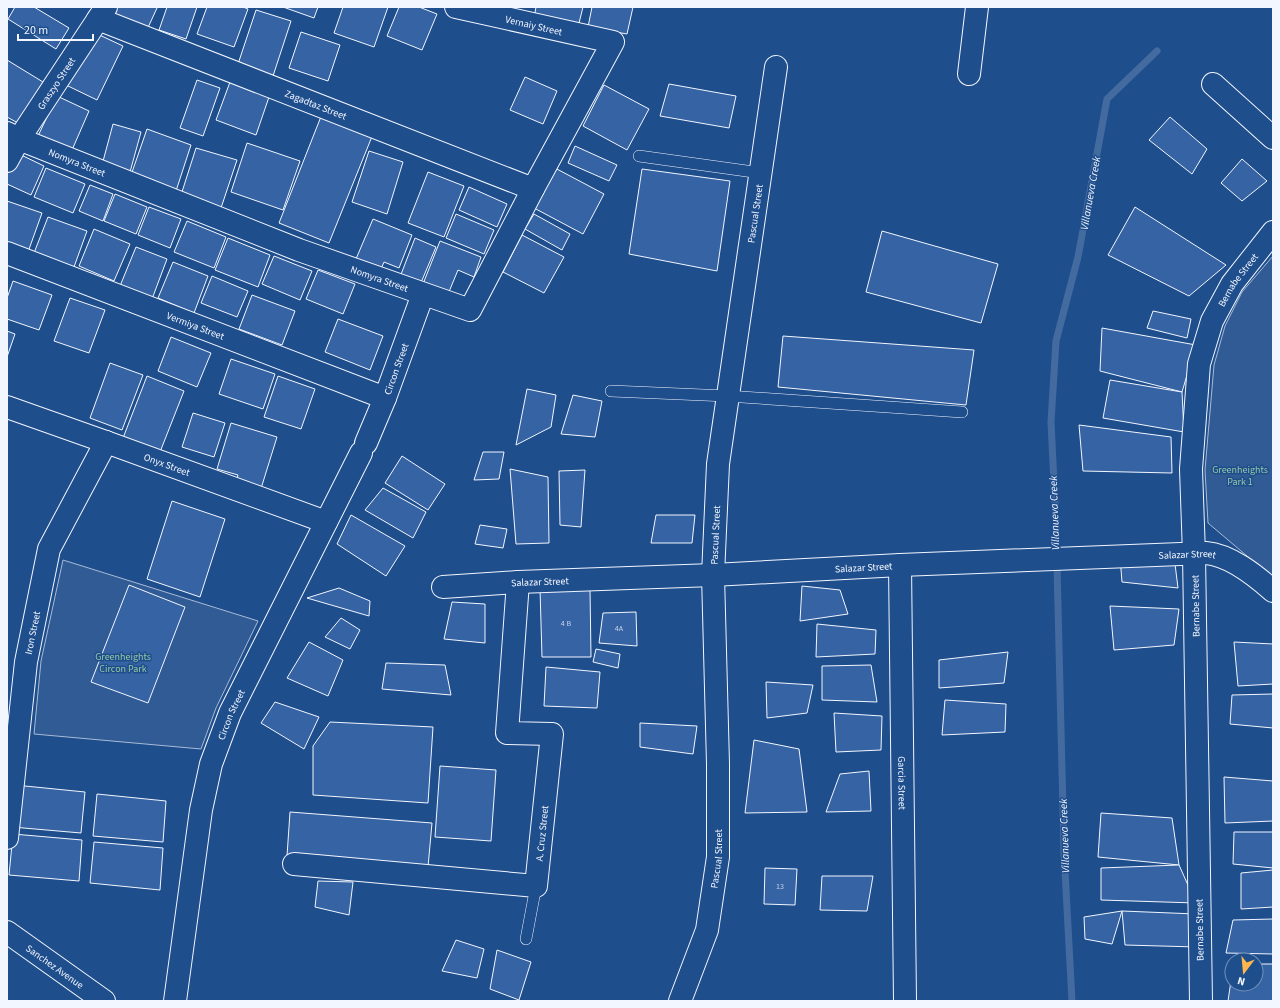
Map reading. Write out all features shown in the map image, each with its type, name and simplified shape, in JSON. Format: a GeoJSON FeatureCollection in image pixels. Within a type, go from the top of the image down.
{"type":"FeatureCollection","features":[{"type":"Feature","properties":{"kind":"street","name":"Vernaiy Street"},"geometry":{"type":"LineString","coordinates":[[456,7],[613,42]]}},
{"type":"Feature","properties":{"kind":"street"},"geometry":{"type":"LineString","coordinates":[[969,74],[977,7]]}},
{"type":"Feature","properties":{"kind":"street","name":"Graszyo Street"},"geometry":{"type":"LineString","coordinates":[[7,161],[13,136],[102,13]]}},
{"type":"Feature","properties":{"kind":"street","name":"Zagadtaz Street"},"geometry":{"type":"LineString","coordinates":[[102,13],[533,189]]}},
{"type":"Feature","properties":{"kind":"street","name":"Nomyra Street"},"geometry":{"type":"LineString","coordinates":[[13,136],[299,250],[470,310],[533,189],[613,42]]}},
{"type":"Feature","properties":{"kind":"street","name":"Pascual Street"},"geometry":{"type":"LineString","coordinates":[[680,1001],[707,930],[718,857],[718,764],[713,575],[718,464],[776,67]]}},
{"type":"Feature","properties":{"kind":"street"},"geometry":{"type":"LineString","coordinates":[[1213,84],[1273,138]]}},
{"type":"Feature","properties":{"kind":"street","name":"Bernabe Street"},"geometry":{"type":"LineString","coordinates":[[1201,1001],[1194,554],[1191,469],[1199,364],[1212,321],[1232,284],[1273,232]]}},
{"type":"Feature","properties":{"kind":"street","name":"Vermiya Street"},"geometry":{"type":"LineString","coordinates":[[7,253],[384,398]]}},
{"type":"Feature","properties":{"kind":"street","name":"Circon Street"},"geometry":{"type":"LineString","coordinates":[[175,1001],[201,810],[211,764],[230,713],[363,448],[384,398],[423,294]]}},
{"type":"Feature","properties":{"kind":"street","name":"Onyx Street"},"geometry":{"type":"LineString","coordinates":[[7,407],[326,522]]}},
{"type":"Feature","properties":{"kind":"street","name":"Iron Street"},"geometry":{"type":"LineString","coordinates":[[7,838],[26,662],[49,549],[106,442]]}},
{"type":"Feature","properties":{"kind":"street","name":"Salazar Street"},"geometry":{"type":"LineString","coordinates":[[443,587],[518,582],[713,575],[1076,557],[1215,554],[1243,568],[1262,581],[1273,591]]}},
{"type":"Feature","properties":{"kind":"street","name":"Garcia Street"},"geometry":{"type":"LineString","coordinates":[[900,565],[904,1001]]}},
{"type":"Feature","properties":{"kind":"street","name":"A. Cruz Street"},"geometry":{"type":"LineString","coordinates":[[518,582],[507,733],[552,734],[536,886]]}},
{"type":"Feature","properties":{"kind":"street"},"geometry":{"type":"LineString","coordinates":[[294,864],[536,886]]}},
{"type":"Feature","properties":{"kind":"street","name":"Sanchez Avenue"},"geometry":{"type":"LineString","coordinates":[[7,932],[104,1001]]}},
{"type":"Feature","properties":{"kind":"lane"},"geometry":{"type":"LineString","coordinates":[[639,156],[761,173]]}},
{"type":"Feature","properties":{"kind":"lane"},"geometry":{"type":"LineString","coordinates":[[611,391],[727,396],[962,412]]}},
{"type":"Feature","properties":{"kind":"lane"},"geometry":{"type":"LineString","coordinates":[[526,939],[536,886]]}},
{"type":"Feature","properties":{"kind":"green space","name":"Greenheights Park 1"},"geometry":{"type":"Polygon","coordinates":[[[1273,256],[1273,578],[1208,523],[1205,470],[1214,365],[1225,326],[1242,292],[1273,256]]]}},
{"type":"Feature","properties":{"kind":"green space","name":"Greenheights Circon Park"},"geometry":{"type":"Polygon","coordinates":[[[63,560],[258,621],[216,708],[201,749],[34,734],[41,661],[63,560]]]}},
{"type":"Feature","properties":{"kind":"building"},"geometry":{"type":"Polygon","coordinates":[[[15,7],[34,7],[69,28],[56,49],[8,19],[15,7]]]}},
{"type":"Feature","properties":{"kind":"building"},"geometry":{"type":"Polygon","coordinates":[[[110,7],[157,8],[145,34],[106,17],[110,7]]]}},
{"type":"Feature","properties":{"kind":"building"},"geometry":{"type":"Polygon","coordinates":[[[167,7],[197,7],[186,39],[159,30],[167,7]]]}},
{"type":"Feature","properties":{"kind":"building"},"geometry":{"type":"Polygon","coordinates":[[[207,7],[243,7],[248,9],[234,47],[197,34],[207,7]]]}},
{"type":"Feature","properties":{"kind":"building"},"geometry":{"type":"Polygon","coordinates":[[[283,7],[318,7],[314,18],[283,7]]]}},
{"type":"Feature","properties":{"kind":"building"},"geometry":{"type":"Polygon","coordinates":[[[343,7],[388,7],[374,47],[334,33],[343,7]]]}},
{"type":"Feature","properties":{"kind":"building"},"geometry":{"type":"Polygon","coordinates":[[[399,7],[419,7],[437,14],[422,50],[387,36],[399,7]]]}},
{"type":"Feature","properties":{"kind":"building"},"geometry":{"type":"Polygon","coordinates":[[[536,7],[583,7],[578,27],[534,18],[536,7]]]}},
{"type":"Feature","properties":{"kind":"building"},"geometry":{"type":"Polygon","coordinates":[[[592,7],[633,7],[627,34],[588,27],[592,7]]]}},
{"type":"Feature","properties":{"kind":"building"},"geometry":{"type":"Polygon","coordinates":[[[256,10],[291,21],[273,76],[238,64],[256,10]]]}},
{"type":"Feature","properties":{"kind":"building"},"geometry":{"type":"Polygon","coordinates":[[[91,31],[123,46],[97,100],[66,85],[91,31]]]}},
{"type":"Feature","properties":{"kind":"building"},"geometry":{"type":"Polygon","coordinates":[[[301,32],[340,45],[328,81],[289,68],[301,32]]]}},
{"type":"Feature","properties":{"kind":"building"},"geometry":{"type":"Polygon","coordinates":[[[7,60],[43,82],[18,123],[7,117],[7,60]]]}},
{"type":"Feature","properties":{"kind":"building"},"geometry":{"type":"Polygon","coordinates":[[[525,77],[557,91],[543,124],[510,110],[525,77]]]}},
{"type":"Feature","properties":{"kind":"building"},"geometry":{"type":"Polygon","coordinates":[[[197,80],[220,88],[203,136],[180,128],[197,80]]]}},
{"type":"Feature","properties":{"kind":"building"},"geometry":{"type":"Polygon","coordinates":[[[230,82],[269,97],[256,135],[216,120],[230,82]]]}},
{"type":"Feature","properties":{"kind":"building"},"geometry":{"type":"Polygon","coordinates":[[[669,84],[736,96],[729,128],[660,116],[669,84]]]}},
{"type":"Feature","properties":{"kind":"building"},"geometry":{"type":"Polygon","coordinates":[[[604,85],[649,109],[627,150],[583,126],[604,85]]]}},
{"type":"Feature","properties":{"kind":"building"},"geometry":{"type":"Polygon","coordinates":[[[57,96],[89,111],[72,150],[38,136],[57,96]]]}},
{"type":"Feature","properties":{"kind":"building"},"geometry":{"type":"Polygon","coordinates":[[[322,114],[373,134],[329,243],[279,223],[322,114]]]}},
{"type":"Feature","properties":{"kind":"building"},"geometry":{"type":"Polygon","coordinates":[[[1170,117],[1207,149],[1192,174],[1149,140],[1170,117]]]}},
{"type":"Feature","properties":{"kind":"building"},"geometry":{"type":"Polygon","coordinates":[[[113,124],[141,132],[130,172],[102,165],[113,124]]]}},
{"type":"Feature","properties":{"kind":"building"},"geometry":{"type":"Polygon","coordinates":[[[147,129],[191,145],[175,194],[130,178],[147,129]]]}},
{"type":"Feature","properties":{"kind":"building"},"geometry":{"type":"Polygon","coordinates":[[[247,143],[300,161],[283,210],[231,192],[247,143]]]}},
{"type":"Feature","properties":{"kind":"building"},"geometry":{"type":"Polygon","coordinates":[[[575,146],[617,165],[609,181],[568,163],[575,146]]]}},
{"type":"Feature","properties":{"kind":"building"},"geometry":{"type":"Polygon","coordinates":[[[196,148],[237,160],[221,208],[181,195],[196,148]]]}},
{"type":"Feature","properties":{"kind":"building"},"geometry":{"type":"Polygon","coordinates":[[[369,151],[403,162],[387,214],[352,202],[369,151]]]}},
{"type":"Feature","properties":{"kind":"building"},"geometry":{"type":"Polygon","coordinates":[[[17,153],[44,166],[31,195],[7,184],[7,173],[17,153]]]}},
{"type":"Feature","properties":{"kind":"building"},"geometry":{"type":"Polygon","coordinates":[[[1242,159],[1267,181],[1242,201],[1221,183],[1242,159]]]}},
{"type":"Feature","properties":{"kind":"building"},"geometry":{"type":"Polygon","coordinates":[[[46,168],[85,184],[73,213],[34,197],[46,168]]]}},
{"type":"Feature","properties":{"kind":"building"},"geometry":{"type":"Polygon","coordinates":[[[555,168],[604,194],[583,234],[534,208],[555,168]]]}},
{"type":"Feature","properties":{"kind":"building"},"geometry":{"type":"Polygon","coordinates":[[[642,169],[730,181],[717,271],[629,254],[642,169]]]}},
{"type":"Feature","properties":{"kind":"building"},"geometry":{"type":"Polygon","coordinates":[[[428,172],[464,186],[444,237],[408,223],[428,172]]]}},
{"type":"Feature","properties":{"kind":"building"},"geometry":{"type":"Polygon","coordinates":[[[90,185],[113,194],[103,221],[79,211],[90,185]]]}},
{"type":"Feature","properties":{"kind":"building"},"geometry":{"type":"Polygon","coordinates":[[[469,187],[507,204],[497,227],[459,210],[469,187]]]}},
{"type":"Feature","properties":{"kind":"building"},"geometry":{"type":"Polygon","coordinates":[[[115,194],[147,207],[136,234],[104,221],[115,194]]]}},
{"type":"Feature","properties":{"kind":"building"},"geometry":{"type":"Polygon","coordinates":[[[7,201],[42,213],[28,252],[7,245],[7,201]]]}},
{"type":"Feature","properties":{"kind":"building"},"geometry":{"type":"Polygon","coordinates":[[[149,207],[181,219],[170,248],[138,235],[149,207]]]}},
{"type":"Feature","properties":{"kind":"building"},"geometry":{"type":"Polygon","coordinates":[[[1135,207],[1226,265],[1189,296],[1108,255],[1135,207]]]}},
{"type":"Feature","properties":{"kind":"building"},"geometry":{"type":"Polygon","coordinates":[[[456,214],[494,230],[484,254],[446,238],[456,214]]]}},
{"type":"Feature","properties":{"kind":"building"},"geometry":{"type":"Polygon","coordinates":[[[534,214],[570,234],[562,250],[525,229],[534,214]]]}},
{"type":"Feature","properties":{"kind":"building"},"geometry":{"type":"Polygon","coordinates":[[[48,217],[87,231],[74,267],[34,253],[48,217]]]}},
{"type":"Feature","properties":{"kind":"building"},"geometry":{"type":"Polygon","coordinates":[[[373,219],[412,235],[399,268],[384,262],[378,276],[353,266],[373,219]]]}},
{"type":"Feature","properties":{"kind":"building"},"geometry":{"type":"Polygon","coordinates":[[[187,221],[226,237],[214,268],[174,252],[187,221]]]}},
{"type":"Feature","properties":{"kind":"building"},"geometry":{"type":"Polygon","coordinates":[[[94,229],[130,244],[114,281],[79,266],[94,229]]]}},
{"type":"Feature","properties":{"kind":"building"},"geometry":{"type":"Polygon","coordinates":[[[882,231],[998,264],[981,323],[866,292],[882,231]]]}},
{"type":"Feature","properties":{"kind":"building"},"geometry":{"type":"Polygon","coordinates":[[[522,235],[564,257],[544,293],[503,272],[522,235]]]}},
{"type":"Feature","properties":{"kind":"building"},"geometry":{"type":"Polygon","coordinates":[[[228,238],[270,255],[258,287],[215,270],[228,238]]]}},
{"type":"Feature","properties":{"kind":"building"},"geometry":{"type":"Polygon","coordinates":[[[415,238],[436,247],[420,285],[400,277],[415,238]]]}},
{"type":"Feature","properties":{"kind":"building"},"geometry":{"type":"Polygon","coordinates":[[[440,241],[481,257],[474,277],[458,270],[446,299],[421,289],[440,241]]]}},
{"type":"Feature","properties":{"kind":"building"},"geometry":{"type":"Polygon","coordinates":[[[136,247],[167,259],[152,299],[120,286],[136,247]]]}},
{"type":"Feature","properties":{"kind":"building"},"geometry":{"type":"Polygon","coordinates":[[[274,256],[312,271],[300,300],[262,284],[274,256]]]}},
{"type":"Feature","properties":{"kind":"building"},"geometry":{"type":"Polygon","coordinates":[[[173,262],[208,276],[194,313],[158,298],[173,262]]]}},
{"type":"Feature","properties":{"kind":"building"},"geometry":{"type":"Polygon","coordinates":[[[318,270],[355,284],[343,314],[306,299],[318,270]]]}},
{"type":"Feature","properties":{"kind":"building"},"geometry":{"type":"Polygon","coordinates":[[[212,276],[248,291],[237,317],[201,303],[212,276]]]}},
{"type":"Feature","properties":{"kind":"building"},"geometry":{"type":"Polygon","coordinates":[[[13,281],[52,295],[39,330],[7,319],[7,298],[13,281]]]}},
{"type":"Feature","properties":{"kind":"building"},"geometry":{"type":"Polygon","coordinates":[[[252,295],[295,311],[282,345],[239,329],[252,295]]]}},
{"type":"Feature","properties":{"kind":"building"},"geometry":{"type":"Polygon","coordinates":[[[70,298],[105,310],[89,353],[54,341],[70,298]]]}},
{"type":"Feature","properties":{"kind":"building"},"geometry":{"type":"Polygon","coordinates":[[[1153,311],[1191,319],[1187,338],[1147,328],[1153,311]]]}},
{"type":"Feature","properties":{"kind":"building"},"geometry":{"type":"Polygon","coordinates":[[[338,319],[383,336],[370,370],[325,352],[338,319]]]}},
{"type":"Feature","properties":{"kind":"building"},"geometry":{"type":"Polygon","coordinates":[[[1102,328],[1196,345],[1182,392],[1100,371],[1102,328]]]}},
{"type":"Feature","properties":{"kind":"building"},"geometry":{"type":"Polygon","coordinates":[[[7,331],[15,334],[7,357],[7,331]]]}},
{"type":"Feature","properties":{"kind":"building"},"geometry":{"type":"Polygon","coordinates":[[[783,336],[974,350],[966,405],[778,387],[783,336]]]}},
{"type":"Feature","properties":{"kind":"building"},"geometry":{"type":"Polygon","coordinates":[[[171,337],[211,353],[197,387],[158,371],[171,337]]]}},
{"type":"Feature","properties":{"kind":"building"},"geometry":{"type":"Polygon","coordinates":[[[231,359],[275,374],[263,409],[219,394],[231,359]]]}},
{"type":"Feature","properties":{"kind":"building"},"geometry":{"type":"Polygon","coordinates":[[[110,363],[143,375],[122,430],[90,418],[110,363]]]}},
{"type":"Feature","properties":{"kind":"building"},"geometry":{"type":"Polygon","coordinates":[[[147,376],[184,391],[160,452],[123,438],[147,376]]]}},
{"type":"Feature","properties":{"kind":"building"},"geometry":{"type":"Polygon","coordinates":[[[278,376],[315,389],[301,429],[264,417],[278,376]]]}},
{"type":"Feature","properties":{"kind":"building"},"geometry":{"type":"Polygon","coordinates":[[[1110,380],[1182,392],[1184,432],[1103,418],[1110,380]]]}},
{"type":"Feature","properties":{"kind":"building"},"geometry":{"type":"Polygon","coordinates":[[[527,389],[556,395],[551,427],[516,445],[527,389]]]}},
{"type":"Feature","properties":{"kind":"building"},"geometry":{"type":"Polygon","coordinates":[[[573,395],[602,401],[595,437],[561,434],[573,395]]]}},
{"type":"Feature","properties":{"kind":"building"},"geometry":{"type":"Polygon","coordinates":[[[193,413],[225,423],[214,457],[182,447],[193,413]]]}},
{"type":"Feature","properties":{"kind":"building"},"geometry":{"type":"Polygon","coordinates":[[[231,423],[277,437],[259,495],[234,488],[238,475],[217,469],[231,423]]]}},
{"type":"Feature","properties":{"kind":"building"},"geometry":{"type":"Polygon","coordinates":[[[1079,425],[1171,437],[1172,473],[1083,471],[1079,425]]]}},
{"type":"Feature","properties":{"kind":"building"},"geometry":{"type":"Polygon","coordinates":[[[483,452],[504,452],[499,479],[474,480],[483,452]]]}},
{"type":"Feature","properties":{"kind":"building"},"geometry":{"type":"Polygon","coordinates":[[[402,456],[445,484],[428,510],[385,483],[402,456]]]}},
{"type":"Feature","properties":{"kind":"building"},"geometry":{"type":"Polygon","coordinates":[[[510,469],[548,477],[549,543],[516,544],[510,469]]]}},
{"type":"Feature","properties":{"kind":"building"},"geometry":{"type":"Polygon","coordinates":[[[585,470],[581,527],[560,525],[559,471],[585,470]]]}},
{"type":"Feature","properties":{"kind":"building"},"geometry":{"type":"Polygon","coordinates":[[[383,488],[426,512],[413,538],[365,510],[383,488]]]}},
{"type":"Feature","properties":{"kind":"building"},"geometry":{"type":"Polygon","coordinates":[[[172,501],[225,519],[200,597],[147,579],[172,501]]]}},
{"type":"Feature","properties":{"kind":"building"},"geometry":{"type":"Polygon","coordinates":[[[351,515],[405,546],[386,576],[337,544],[351,515]]]}},
{"type":"Feature","properties":{"kind":"building"},"geometry":{"type":"Polygon","coordinates":[[[656,515],[695,515],[692,543],[651,543],[656,515]]]}},
{"type":"Feature","properties":{"kind":"building"},"geometry":{"type":"Polygon","coordinates":[[[480,525],[507,529],[503,548],[475,544],[480,525]]]}},
{"type":"Feature","properties":{"kind":"building"},"geometry":{"type":"Polygon","coordinates":[[[1174,556],[1178,588],[1122,582],[1120,557],[1174,556]]]}},
{"type":"Feature","properties":{"kind":"building"},"geometry":{"type":"Polygon","coordinates":[[[129,585],[185,607],[148,703],[91,682],[129,585]]]}},
{"type":"Feature","properties":{"kind":"building"},"geometry":{"type":"Polygon","coordinates":[[[802,586],[840,590],[848,614],[800,621],[802,586]]]}},
{"type":"Feature","properties":{"kind":"building"},"geometry":{"type":"Polygon","coordinates":[[[339,588],[370,601],[369,616],[307,598],[339,588]]]}},
{"type":"Feature","properties":{"kind":"building"},"geometry":{"type":"Polygon","coordinates":[[[540,589],[590,589],[591,657],[542,657],[540,589]]]}},
{"type":"Feature","properties":{"kind":"building"},"geometry":{"type":"Polygon","coordinates":[[[452,602],[485,604],[485,643],[444,639],[452,602]]]}},
{"type":"Feature","properties":{"kind":"building"},"geometry":{"type":"Polygon","coordinates":[[[1110,606],[1179,609],[1174,645],[1114,650],[1110,606]]]}},
{"type":"Feature","properties":{"kind":"building"},"geometry":{"type":"Polygon","coordinates":[[[636,612],[637,646],[599,643],[603,613],[636,612]]]}},
{"type":"Feature","properties":{"kind":"building"},"geometry":{"type":"Polygon","coordinates":[[[341,618],[360,630],[350,649],[325,637],[341,618]]]}},
{"type":"Feature","properties":{"kind":"building"},"geometry":{"type":"Polygon","coordinates":[[[817,624],[876,630],[875,654],[816,657],[817,624]]]}},
{"type":"Feature","properties":{"kind":"building"},"geometry":{"type":"Polygon","coordinates":[[[309,642],[343,660],[328,696],[287,678],[309,642]]]}},
{"type":"Feature","properties":{"kind":"building"},"geometry":{"type":"Polygon","coordinates":[[[1234,642],[1273,644],[1273,684],[1238,686],[1234,642]]]}},
{"type":"Feature","properties":{"kind":"building"},"geometry":{"type":"Polygon","coordinates":[[[596,649],[620,654],[618,668],[593,662],[596,649]]]}},
{"type":"Feature","properties":{"kind":"building"},"geometry":{"type":"Polygon","coordinates":[[[1008,652],[1004,683],[939,688],[939,660],[1008,652]]]}},
{"type":"Feature","properties":{"kind":"building"},"geometry":{"type":"Polygon","coordinates":[[[386,663],[445,665],[451,695],[382,689],[386,663]]]}},
{"type":"Feature","properties":{"kind":"building"},"geometry":{"type":"Polygon","coordinates":[[[871,665],[877,702],[822,700],[822,666],[871,665]]]}},
{"type":"Feature","properties":{"kind":"building"},"geometry":{"type":"Polygon","coordinates":[[[546,667],[600,672],[597,708],[544,706],[546,667]]]}},
{"type":"Feature","properties":{"kind":"building"},"geometry":{"type":"Polygon","coordinates":[[[766,682],[813,685],[807,713],[767,718],[766,682]]]}},
{"type":"Feature","properties":{"kind":"building"},"geometry":{"type":"Polygon","coordinates":[[[1273,694],[1273,728],[1230,724],[1232,695],[1273,694]]]}},
{"type":"Feature","properties":{"kind":"building"},"geometry":{"type":"Polygon","coordinates":[[[945,700],[1006,704],[1005,732],[942,735],[945,700]]]}},
{"type":"Feature","properties":{"kind":"building"},"geometry":{"type":"Polygon","coordinates":[[[275,702],[319,717],[304,749],[261,723],[275,702]]]}},
{"type":"Feature","properties":{"kind":"building"},"geometry":{"type":"Polygon","coordinates":[[[834,713],[882,716],[881,750],[836,752],[834,713]]]}},
{"type":"Feature","properties":{"kind":"building"},"geometry":{"type":"Polygon","coordinates":[[[330,722],[433,727],[428,803],[313,795],[313,746],[330,722]]]}},
{"type":"Feature","properties":{"kind":"building"},"geometry":{"type":"Polygon","coordinates":[[[640,723],[697,726],[693,754],[640,747],[640,723]]]}},
{"type":"Feature","properties":{"kind":"building"},"geometry":{"type":"Polygon","coordinates":[[[754,740],[799,749],[807,812],[745,813],[754,740]]]}},
{"type":"Feature","properties":{"kind":"building"},"geometry":{"type":"Polygon","coordinates":[[[440,766],[496,770],[491,841],[435,837],[440,766]]]}},
{"type":"Feature","properties":{"kind":"building"},"geometry":{"type":"Polygon","coordinates":[[[869,771],[871,811],[826,812],[840,774],[869,771]]]}},
{"type":"Feature","properties":{"kind":"building"},"geometry":{"type":"Polygon","coordinates":[[[1224,777],[1273,781],[1273,821],[1225,823],[1224,777]]]}},
{"type":"Feature","properties":{"kind":"building"},"geometry":{"type":"Polygon","coordinates":[[[15,785],[85,792],[81,833],[12,827],[15,785]]]}},
{"type":"Feature","properties":{"kind":"building"},"geometry":{"type":"Polygon","coordinates":[[[97,794],[166,801],[163,842],[93,836],[97,794]]]}},
{"type":"Feature","properties":{"kind":"building"},"geometry":{"type":"Polygon","coordinates":[[[290,812],[432,823],[428,867],[287,856],[290,812]]]}},
{"type":"Feature","properties":{"kind":"building"},"geometry":{"type":"Polygon","coordinates":[[[1101,813],[1172,818],[1179,865],[1098,857],[1101,813]]]}},
{"type":"Feature","properties":{"kind":"building"},"geometry":{"type":"Polygon","coordinates":[[[1234,832],[1273,832],[1273,868],[1233,864],[1234,832]]]}},
{"type":"Feature","properties":{"kind":"building"},"geometry":{"type":"Polygon","coordinates":[[[13,834],[82,840],[79,881],[9,875],[13,834]]]}},
{"type":"Feature","properties":{"kind":"building"},"geometry":{"type":"Polygon","coordinates":[[[94,842],[163,848],[160,890],[90,883],[94,842]]]}},
{"type":"Feature","properties":{"kind":"building"},"geometry":{"type":"Polygon","coordinates":[[[1179,865],[1196,903],[1101,900],[1101,868],[1179,865]]]}},
{"type":"Feature","properties":{"kind":"building"},"geometry":{"type":"Polygon","coordinates":[[[765,868],[797,869],[795,905],[764,904],[765,868]]]}},
{"type":"Feature","properties":{"kind":"building"},"geometry":{"type":"Polygon","coordinates":[[[1273,870],[1273,907],[1241,909],[1241,873],[1273,870]]]}},
{"type":"Feature","properties":{"kind":"building"},"geometry":{"type":"Polygon","coordinates":[[[822,876],[873,876],[867,911],[820,910],[822,876]]]}},
{"type":"Feature","properties":{"kind":"building"},"geometry":{"type":"Polygon","coordinates":[[[318,881],[353,882],[349,915],[315,907],[318,881]]]}},
{"type":"Feature","properties":{"kind":"building"},"geometry":{"type":"Polygon","coordinates":[[[1122,911],[1196,914],[1197,947],[1125,945],[1122,911]]]}},
{"type":"Feature","properties":{"kind":"building"},"geometry":{"type":"Polygon","coordinates":[[[1122,911],[1112,944],[1085,939],[1084,917],[1122,911]]]}},
{"type":"Feature","properties":{"kind":"building"},"geometry":{"type":"Polygon","coordinates":[[[1273,919],[1273,954],[1264,954],[1264,952],[1226,952],[1233,920],[1273,919]]]}},
{"type":"Feature","properties":{"kind":"building"},"geometry":{"type":"Polygon","coordinates":[[[456,940],[484,949],[477,978],[442,971],[456,940]]]}},
{"type":"Feature","properties":{"kind":"building"},"geometry":{"type":"Polygon","coordinates":[[[497,950],[531,962],[519,1000],[490,989],[497,950]]]}},
{"type":"Feature","properties":{"kind":"building"},"geometry":{"type":"Polygon","coordinates":[[[1264,964],[1273,964],[1273,1001],[1228,1001],[1229,992],[1264,992],[1264,964]]]}},
{"type":"Feature","properties":{"kind":"waterway","name":"Villanueva Creek"},"geometry":{"type":"LineString","coordinates":[[1072,1001],[1064,852],[1056,524],[1051,422],[1056,341],[1078,257],[1107,99],[1157,51]]}}]}
